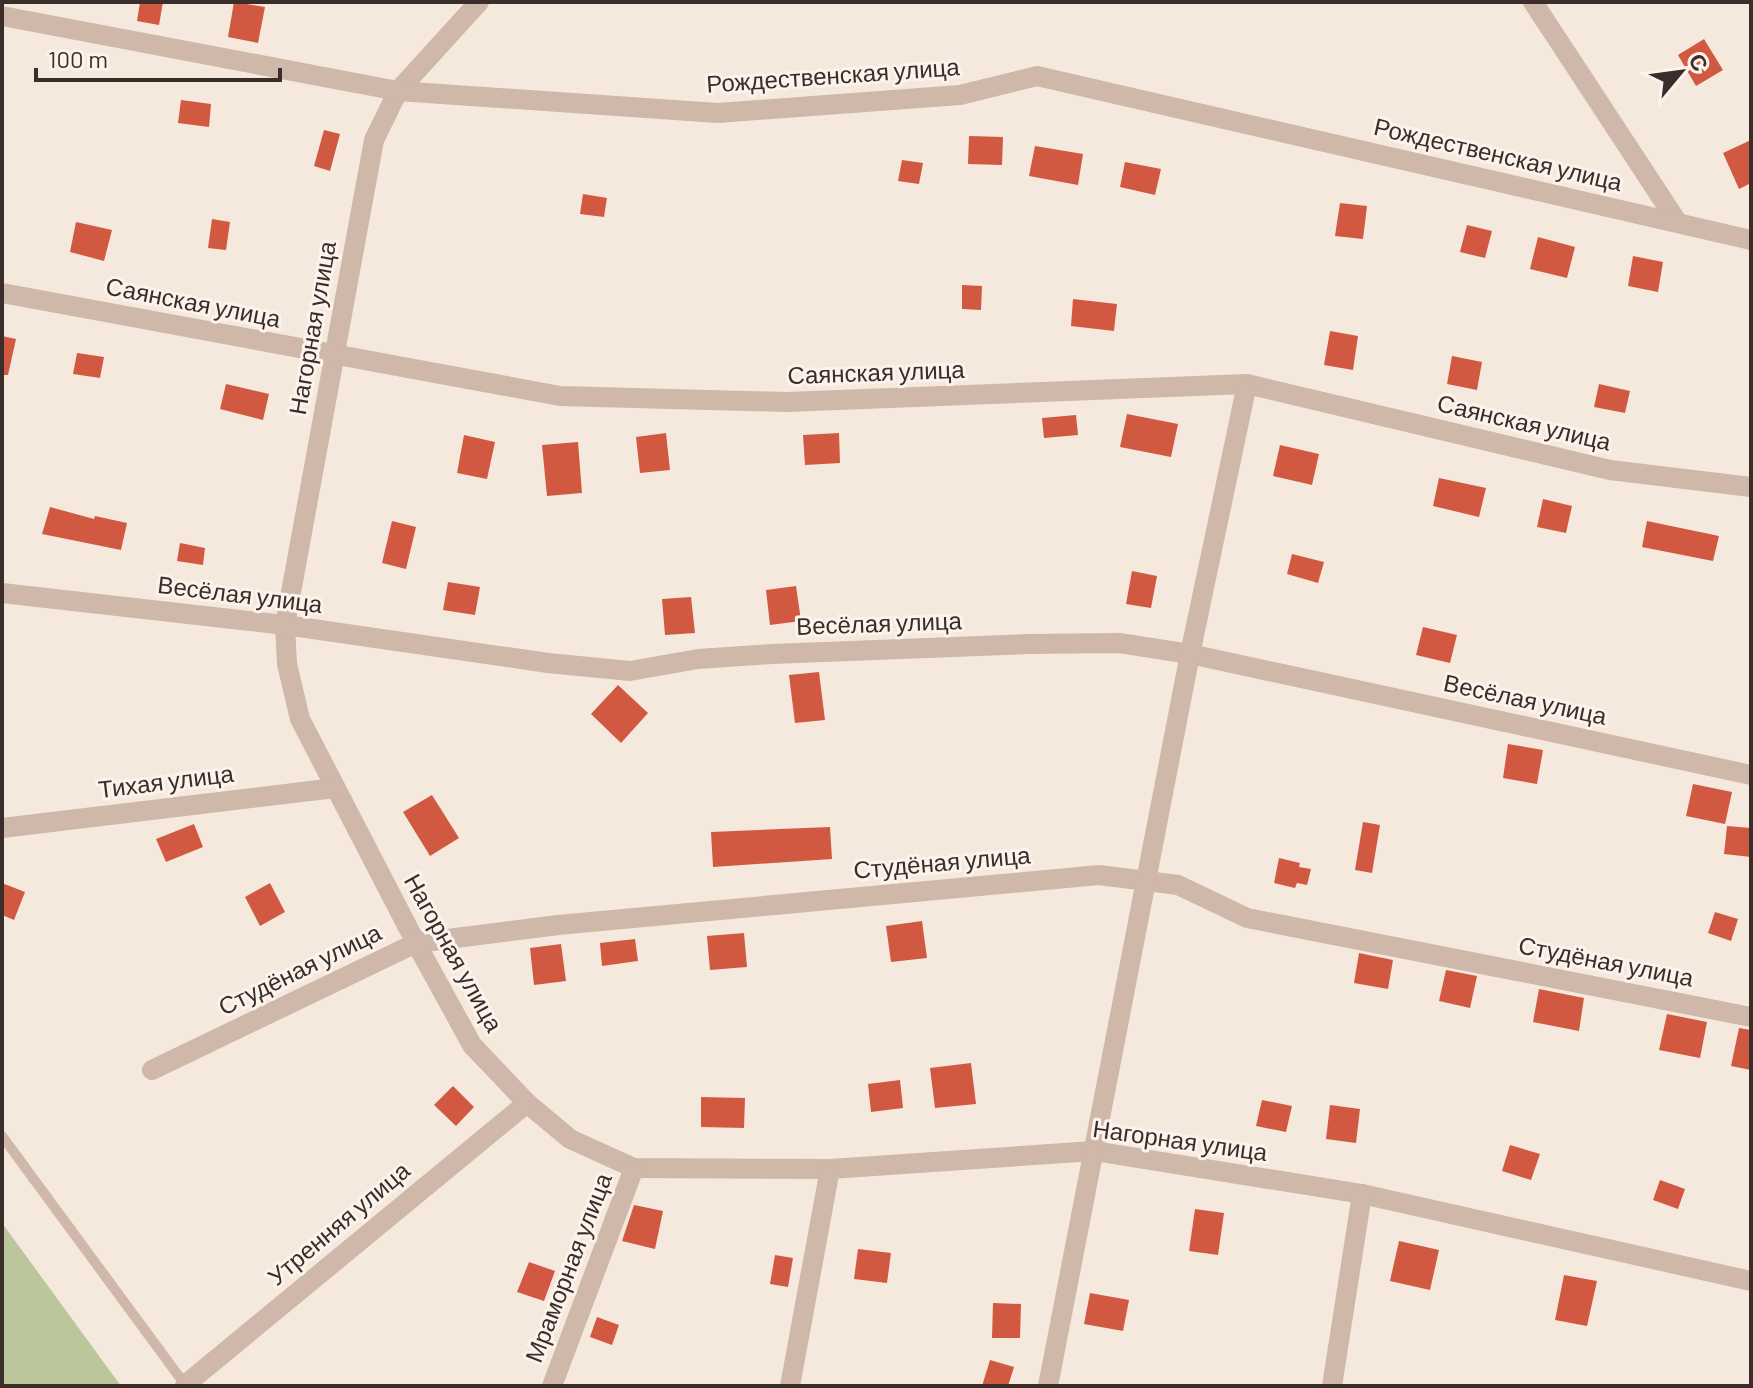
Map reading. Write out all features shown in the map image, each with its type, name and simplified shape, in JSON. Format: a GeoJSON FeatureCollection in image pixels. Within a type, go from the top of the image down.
{"type":"FeatureCollection","features":[{"type":"Feature","properties":{"kind":"street","name":"Нагорная улица"},"geometry":{"type":"LineString","coordinates":[[479,2],[398,91],[374,140],[285,625],[287,664],[300,719],[472,1045],[527,1103],[570,1139],[634,1168],[830,1169],[1094,1151],[1362,1194],[1751,1281]]}},
{"type":"Feature","properties":{"kind":"street"},"geometry":{"type":"LineString","coordinates":[[1533,2],[1678,223]]}},
{"type":"Feature","properties":{"kind":"street","name":"Рождественская улица"},"geometry":{"type":"LineString","coordinates":[[2,16],[398,91],[718,113],[960,95],[1037,76],[1751,240]]}},
{"type":"Feature","properties":{"kind":"street","name":"Саянская улица"},"geometry":{"type":"LineString","coordinates":[[2,293],[560,396],[787,402],[1247,384],[1610,470],[1751,487]]}},
{"type":"Feature","properties":{"kind":"street"},"geometry":{"type":"LineString","coordinates":[[1048,1386],[1190,654],[1247,384]]}},
{"type":"Feature","properties":{"kind":"street","name":"Весёлая улица"},"geometry":{"type":"LineString","coordinates":[[2,593],[285,625],[548,663],[630,671],[698,659],[772,654],[1119,643],[1190,654],[1751,775]]}},
{"type":"Feature","properties":{"kind":"street","name":"Тихая улица"},"geometry":{"type":"LineString","coordinates":[[2,828],[335,788]]}},
{"type":"Feature","properties":{"kind":"street","name":"Студёная улица"},"geometry":{"type":"LineString","coordinates":[[152,1070],[416,943],[558,925],[1099,875],[1178,885],[1247,918],[1751,1017]]}},
{"type":"Feature","properties":{"kind":"street","name":"Утренняя улица"},"geometry":{"type":"LineString","coordinates":[[186,1385],[527,1103]]}},
{"type":"Feature","properties":{"kind":"street","name":"Мраморная улица"},"geometry":{"type":"LineString","coordinates":[[552,1386],[634,1168]]}},
{"type":"Feature","properties":{"kind":"street"},"geometry":{"type":"LineString","coordinates":[[790,1386],[830,1169]]}},
{"type":"Feature","properties":{"kind":"street"},"geometry":{"type":"LineString","coordinates":[[1332,1386],[1362,1194]]}},
{"type":"Feature","properties":{"kind":"lane"},"geometry":{"type":"LineString","coordinates":[[2,1136],[186,1385]]}},
{"type":"Feature","properties":{"kind":"green space"},"geometry":{"type":"Polygon","coordinates":[[[2,1223],[121,1386],[2,1386],[2,1223]]]}},
{"type":"Feature","properties":{"kind":"building"},"geometry":{"type":"Polygon","coordinates":[[[140,2],[163,2],[159,25],[137,21],[140,2]]]}},
{"type":"Feature","properties":{"kind":"building"},"geometry":{"type":"Polygon","coordinates":[[[234,2],[265,7],[258,43],[228,37],[234,2]]]}},
{"type":"Feature","properties":{"kind":"building"},"geometry":{"type":"Polygon","coordinates":[[[1704,39],[1723,70],[1696,86],[1678,55],[1704,39]]]}},
{"type":"Feature","properties":{"kind":"building"},"geometry":{"type":"Polygon","coordinates":[[[181,100],[211,104],[209,127],[178,123],[181,100]]]}},
{"type":"Feature","properties":{"kind":"building"},"geometry":{"type":"Polygon","coordinates":[[[324,130],[340,134],[330,171],[314,166],[324,130]]]}},
{"type":"Feature","properties":{"kind":"building"},"geometry":{"type":"Polygon","coordinates":[[[969,136],[1003,137],[1002,165],[968,164],[969,136]]]}},
{"type":"Feature","properties":{"kind":"building"},"geometry":{"type":"Polygon","coordinates":[[[1751,140],[1751,183],[1739,189],[1723,153],[1751,140]]]}},
{"type":"Feature","properties":{"kind":"building"},"geometry":{"type":"Polygon","coordinates":[[[1035,146],[1083,154],[1078,185],[1029,176],[1035,146]]]}},
{"type":"Feature","properties":{"kind":"building"},"geometry":{"type":"Polygon","coordinates":[[[902,160],[923,163],[919,184],[898,181],[902,160]]]}},
{"type":"Feature","properties":{"kind":"building"},"geometry":{"type":"Polygon","coordinates":[[[1125,162],[1161,169],[1155,195],[1120,187],[1125,162]]]}},
{"type":"Feature","properties":{"kind":"building"},"geometry":{"type":"Polygon","coordinates":[[[583,194],[607,198],[604,217],[580,214],[583,194]]]}},
{"type":"Feature","properties":{"kind":"building"},"geometry":{"type":"Polygon","coordinates":[[[1340,203],[1367,206],[1363,239],[1335,236],[1340,203]]]}},
{"type":"Feature","properties":{"kind":"building"},"geometry":{"type":"Polygon","coordinates":[[[212,219],[230,222],[226,250],[208,248],[212,219]]]}},
{"type":"Feature","properties":{"kind":"building"},"geometry":{"type":"Polygon","coordinates":[[[76,222],[112,230],[104,261],[70,252],[76,222]]]}},
{"type":"Feature","properties":{"kind":"building"},"geometry":{"type":"Polygon","coordinates":[[[1467,225],[1492,231],[1485,258],[1460,252],[1467,225]]]}},
{"type":"Feature","properties":{"kind":"building"},"geometry":{"type":"Polygon","coordinates":[[[1538,237],[1575,247],[1567,278],[1530,269],[1538,237]]]}},
{"type":"Feature","properties":{"kind":"building"},"geometry":{"type":"Polygon","coordinates":[[[1633,256],[1663,262],[1658,292],[1628,286],[1633,256]]]}},
{"type":"Feature","properties":{"kind":"building"},"geometry":{"type":"Polygon","coordinates":[[[962,285],[982,286],[981,310],[962,309],[962,285]]]}},
{"type":"Feature","properties":{"kind":"building"},"geometry":{"type":"Polygon","coordinates":[[[1073,299],[1117,304],[1114,331],[1071,326],[1073,299]]]}},
{"type":"Feature","properties":{"kind":"building"},"geometry":{"type":"Polygon","coordinates":[[[1330,331],[1358,336],[1353,370],[1324,365],[1330,331]]]}},
{"type":"Feature","properties":{"kind":"building"},"geometry":{"type":"Polygon","coordinates":[[[2,336],[16,339],[8,375],[2,375],[2,336]]]}},
{"type":"Feature","properties":{"kind":"building"},"geometry":{"type":"Polygon","coordinates":[[[77,353],[104,357],[100,378],[73,374],[77,353]]]}},
{"type":"Feature","properties":{"kind":"building"},"geometry":{"type":"Polygon","coordinates":[[[1452,356],[1482,362],[1477,390],[1447,384],[1452,356]]]}},
{"type":"Feature","properties":{"kind":"building"},"geometry":{"type":"Polygon","coordinates":[[[226,384],[269,394],[263,420],[220,409],[226,384]]]}},
{"type":"Feature","properties":{"kind":"building"},"geometry":{"type":"Polygon","coordinates":[[[1599,384],[1630,391],[1625,413],[1594,407],[1599,384]]]}},
{"type":"Feature","properties":{"kind":"building"},"geometry":{"type":"Polygon","coordinates":[[[1127,414],[1178,424],[1171,457],[1120,447],[1127,414]]]}},
{"type":"Feature","properties":{"kind":"building"},"geometry":{"type":"Polygon","coordinates":[[[1076,415],[1078,435],[1044,438],[1042,418],[1076,415]]]}},
{"type":"Feature","properties":{"kind":"building"},"geometry":{"type":"Polygon","coordinates":[[[666,433],[670,470],[640,473],[636,437],[666,433]]]}},
{"type":"Feature","properties":{"kind":"building"},"geometry":{"type":"Polygon","coordinates":[[[839,433],[840,463],[805,465],[803,435],[839,433]]]}},
{"type":"Feature","properties":{"kind":"building"},"geometry":{"type":"Polygon","coordinates":[[[464,435],[495,442],[487,479],[457,473],[464,435]]]}},
{"type":"Feature","properties":{"kind":"building"},"geometry":{"type":"Polygon","coordinates":[[[578,442],[582,493],[547,496],[542,445],[578,442]]]}},
{"type":"Feature","properties":{"kind":"building"},"geometry":{"type":"Polygon","coordinates":[[[1280,445],[1319,454],[1312,485],[1273,476],[1280,445]]]}},
{"type":"Feature","properties":{"kind":"building"},"geometry":{"type":"Polygon","coordinates":[[[1439,478],[1486,488],[1479,517],[1433,506],[1439,478]]]}},
{"type":"Feature","properties":{"kind":"building"},"geometry":{"type":"Polygon","coordinates":[[[1543,499],[1572,506],[1566,533],[1537,527],[1543,499]]]}},
{"type":"Feature","properties":{"kind":"building"},"geometry":{"type":"Polygon","coordinates":[[[50,507],[94,519],[95,516],[127,523],[121,550],[42,534],[50,507]]]}},
{"type":"Feature","properties":{"kind":"building"},"geometry":{"type":"Polygon","coordinates":[[[392,521],[416,527],[406,569],[382,563],[392,521]]]}},
{"type":"Feature","properties":{"kind":"building"},"geometry":{"type":"Polygon","coordinates":[[[1647,521],[1719,536],[1713,561],[1642,547],[1647,521]]]}},
{"type":"Feature","properties":{"kind":"building"},"geometry":{"type":"Polygon","coordinates":[[[180,543],[205,548],[203,565],[177,561],[180,543]]]}},
{"type":"Feature","properties":{"kind":"building"},"geometry":{"type":"Polygon","coordinates":[[[1292,554],[1324,562],[1318,583],[1287,574],[1292,554]]]}},
{"type":"Feature","properties":{"kind":"building"},"geometry":{"type":"Polygon","coordinates":[[[1132,571],[1157,576],[1151,608],[1126,604],[1132,571]]]}},
{"type":"Feature","properties":{"kind":"building"},"geometry":{"type":"Polygon","coordinates":[[[448,582],[480,587],[475,615],[443,610],[448,582]]]}},
{"type":"Feature","properties":{"kind":"building"},"geometry":{"type":"Polygon","coordinates":[[[796,586],[801,621],[770,625],[766,590],[796,586]]]}},
{"type":"Feature","properties":{"kind":"building"},"geometry":{"type":"Polygon","coordinates":[[[691,597],[695,633],[665,635],[662,599],[691,597]]]}},
{"type":"Feature","properties":{"kind":"building"},"geometry":{"type":"Polygon","coordinates":[[[1423,627],[1457,635],[1450,663],[1416,655],[1423,627]]]}},
{"type":"Feature","properties":{"kind":"building"},"geometry":{"type":"Polygon","coordinates":[[[819,672],[825,720],[795,723],[789,675],[819,672]]]}},
{"type":"Feature","properties":{"kind":"building"},"geometry":{"type":"Polygon","coordinates":[[[618,685],[648,713],[621,743],[591,714],[618,685]]]}},
{"type":"Feature","properties":{"kind":"building"},"geometry":{"type":"Polygon","coordinates":[[[1508,744],[1543,750],[1537,784],[1503,778],[1508,744]]]}},
{"type":"Feature","properties":{"kind":"building"},"geometry":{"type":"Polygon","coordinates":[[[1693,784],[1732,792],[1725,824],[1686,816],[1693,784]]]}},
{"type":"Feature","properties":{"kind":"building"},"geometry":{"type":"Polygon","coordinates":[[[432,795],[459,838],[430,856],[403,812],[432,795]]]}},
{"type":"Feature","properties":{"kind":"building"},"geometry":{"type":"Polygon","coordinates":[[[1363,822],[1380,825],[1372,873],[1355,870],[1363,822]]]}},
{"type":"Feature","properties":{"kind":"building"},"geometry":{"type":"Polygon","coordinates":[[[194,824],[203,847],[166,862],[156,839],[194,824]]]}},
{"type":"Feature","properties":{"kind":"building"},"geometry":{"type":"Polygon","coordinates":[[[1727,826],[1751,828],[1751,857],[1724,854],[1727,826]]]}},
{"type":"Feature","properties":{"kind":"building"},"geometry":{"type":"Polygon","coordinates":[[[830,827],[832,859],[713,867],[711,832],[830,827]]]}},
{"type":"Feature","properties":{"kind":"building"},"geometry":{"type":"Polygon","coordinates":[[[1279,858],[1311,869],[1307,885],[1297,883],[1295,888],[1274,883],[1279,858]]]}},
{"type":"Feature","properties":{"kind":"building"},"geometry":{"type":"Polygon","coordinates":[[[2,883],[25,892],[14,920],[2,915],[2,883]]]}},
{"type":"Feature","properties":{"kind":"building"},"geometry":{"type":"Polygon","coordinates":[[[270,883],[285,912],[260,926],[245,897],[270,883]]]}},
{"type":"Feature","properties":{"kind":"building"},"geometry":{"type":"Polygon","coordinates":[[[1715,912],[1738,919],[1731,941],[1708,933],[1715,912]]]}},
{"type":"Feature","properties":{"kind":"building"},"geometry":{"type":"Polygon","coordinates":[[[922,921],[927,958],[891,962],[886,926],[922,921]]]}},
{"type":"Feature","properties":{"kind":"building"},"geometry":{"type":"Polygon","coordinates":[[[744,933],[747,967],[710,970],[707,936],[744,933]]]}},
{"type":"Feature","properties":{"kind":"building"},"geometry":{"type":"Polygon","coordinates":[[[635,939],[638,961],[602,966],[600,943],[635,939]]]}},
{"type":"Feature","properties":{"kind":"building"},"geometry":{"type":"Polygon","coordinates":[[[561,944],[566,981],[534,985],[530,948],[561,944]]]}},
{"type":"Feature","properties":{"kind":"building"},"geometry":{"type":"Polygon","coordinates":[[[1359,953],[1393,960],[1388,989],[1354,983],[1359,953]]]}},
{"type":"Feature","properties":{"kind":"building"},"geometry":{"type":"Polygon","coordinates":[[[1446,970],[1477,976],[1470,1008],[1439,1001],[1446,970]]]}},
{"type":"Feature","properties":{"kind":"building"},"geometry":{"type":"Polygon","coordinates":[[[1539,989],[1584,998],[1579,1031],[1533,1022],[1539,989]]]}},
{"type":"Feature","properties":{"kind":"building"},"geometry":{"type":"Polygon","coordinates":[[[1667,1014],[1707,1022],[1700,1058],[1659,1050],[1667,1014]]]}},
{"type":"Feature","properties":{"kind":"building"},"geometry":{"type":"Polygon","coordinates":[[[1739,1028],[1751,1030],[1751,1070],[1731,1066],[1739,1028]]]}},
{"type":"Feature","properties":{"kind":"building"},"geometry":{"type":"Polygon","coordinates":[[[971,1063],[976,1104],[935,1108],[930,1068],[971,1063]]]}},
{"type":"Feature","properties":{"kind":"building"},"geometry":{"type":"Polygon","coordinates":[[[900,1080],[903,1108],[871,1112],[868,1084],[900,1080]]]}},
{"type":"Feature","properties":{"kind":"building"},"geometry":{"type":"Polygon","coordinates":[[[453,1086],[474,1107],[456,1126],[434,1105],[453,1086]]]}},
{"type":"Feature","properties":{"kind":"building"},"geometry":{"type":"Polygon","coordinates":[[[701,1097],[745,1098],[744,1128],[701,1127],[701,1097]]]}},
{"type":"Feature","properties":{"kind":"building"},"geometry":{"type":"Polygon","coordinates":[[[1262,1100],[1292,1106],[1286,1132],[1256,1126],[1262,1100]]]}},
{"type":"Feature","properties":{"kind":"building"},"geometry":{"type":"Polygon","coordinates":[[[1330,1105],[1360,1109],[1356,1143],[1326,1139],[1330,1105]]]}},
{"type":"Feature","properties":{"kind":"building"},"geometry":{"type":"Polygon","coordinates":[[[1510,1145],[1540,1154],[1531,1180],[1502,1171],[1510,1145]]]}},
{"type":"Feature","properties":{"kind":"building"},"geometry":{"type":"Polygon","coordinates":[[[1660,1180],[1685,1189],[1678,1209],[1653,1200],[1660,1180]]]}},
{"type":"Feature","properties":{"kind":"building"},"geometry":{"type":"Polygon","coordinates":[[[634,1205],[663,1211],[655,1249],[622,1241],[634,1205]]]}},
{"type":"Feature","properties":{"kind":"building"},"geometry":{"type":"Polygon","coordinates":[[[1195,1209],[1224,1213],[1218,1255],[1189,1251],[1195,1209]]]}},
{"type":"Feature","properties":{"kind":"building"},"geometry":{"type":"Polygon","coordinates":[[[1399,1241],[1439,1250],[1430,1290],[1390,1281],[1399,1241]]]}},
{"type":"Feature","properties":{"kind":"building"},"geometry":{"type":"Polygon","coordinates":[[[858,1249],[891,1253],[887,1283],[854,1279],[858,1249]]]}},
{"type":"Feature","properties":{"kind":"building"},"geometry":{"type":"Polygon","coordinates":[[[775,1255],[793,1258],[788,1287],[770,1284],[775,1255]]]}},
{"type":"Feature","properties":{"kind":"building"},"geometry":{"type":"Polygon","coordinates":[[[529,1262],[555,1271],[544,1301],[517,1292],[529,1262]]]}},
{"type":"Feature","properties":{"kind":"building"},"geometry":{"type":"Polygon","coordinates":[[[1564,1275],[1597,1281],[1587,1326],[1555,1320],[1564,1275]]]}},
{"type":"Feature","properties":{"kind":"building"},"geometry":{"type":"Polygon","coordinates":[[[1090,1293],[1129,1300],[1123,1331],[1084,1324],[1090,1293]]]}},
{"type":"Feature","properties":{"kind":"building"},"geometry":{"type":"Polygon","coordinates":[[[993,1303],[1021,1304],[1020,1338],[992,1338],[993,1303]]]}},
{"type":"Feature","properties":{"kind":"building"},"geometry":{"type":"Polygon","coordinates":[[[597,1317],[619,1325],[612,1345],[590,1337],[597,1317]]]}},
{"type":"Feature","properties":{"kind":"building"},"geometry":{"type":"Polygon","coordinates":[[[990,1360],[1014,1367],[1008,1386],[982,1386],[990,1360]]]}}]}
